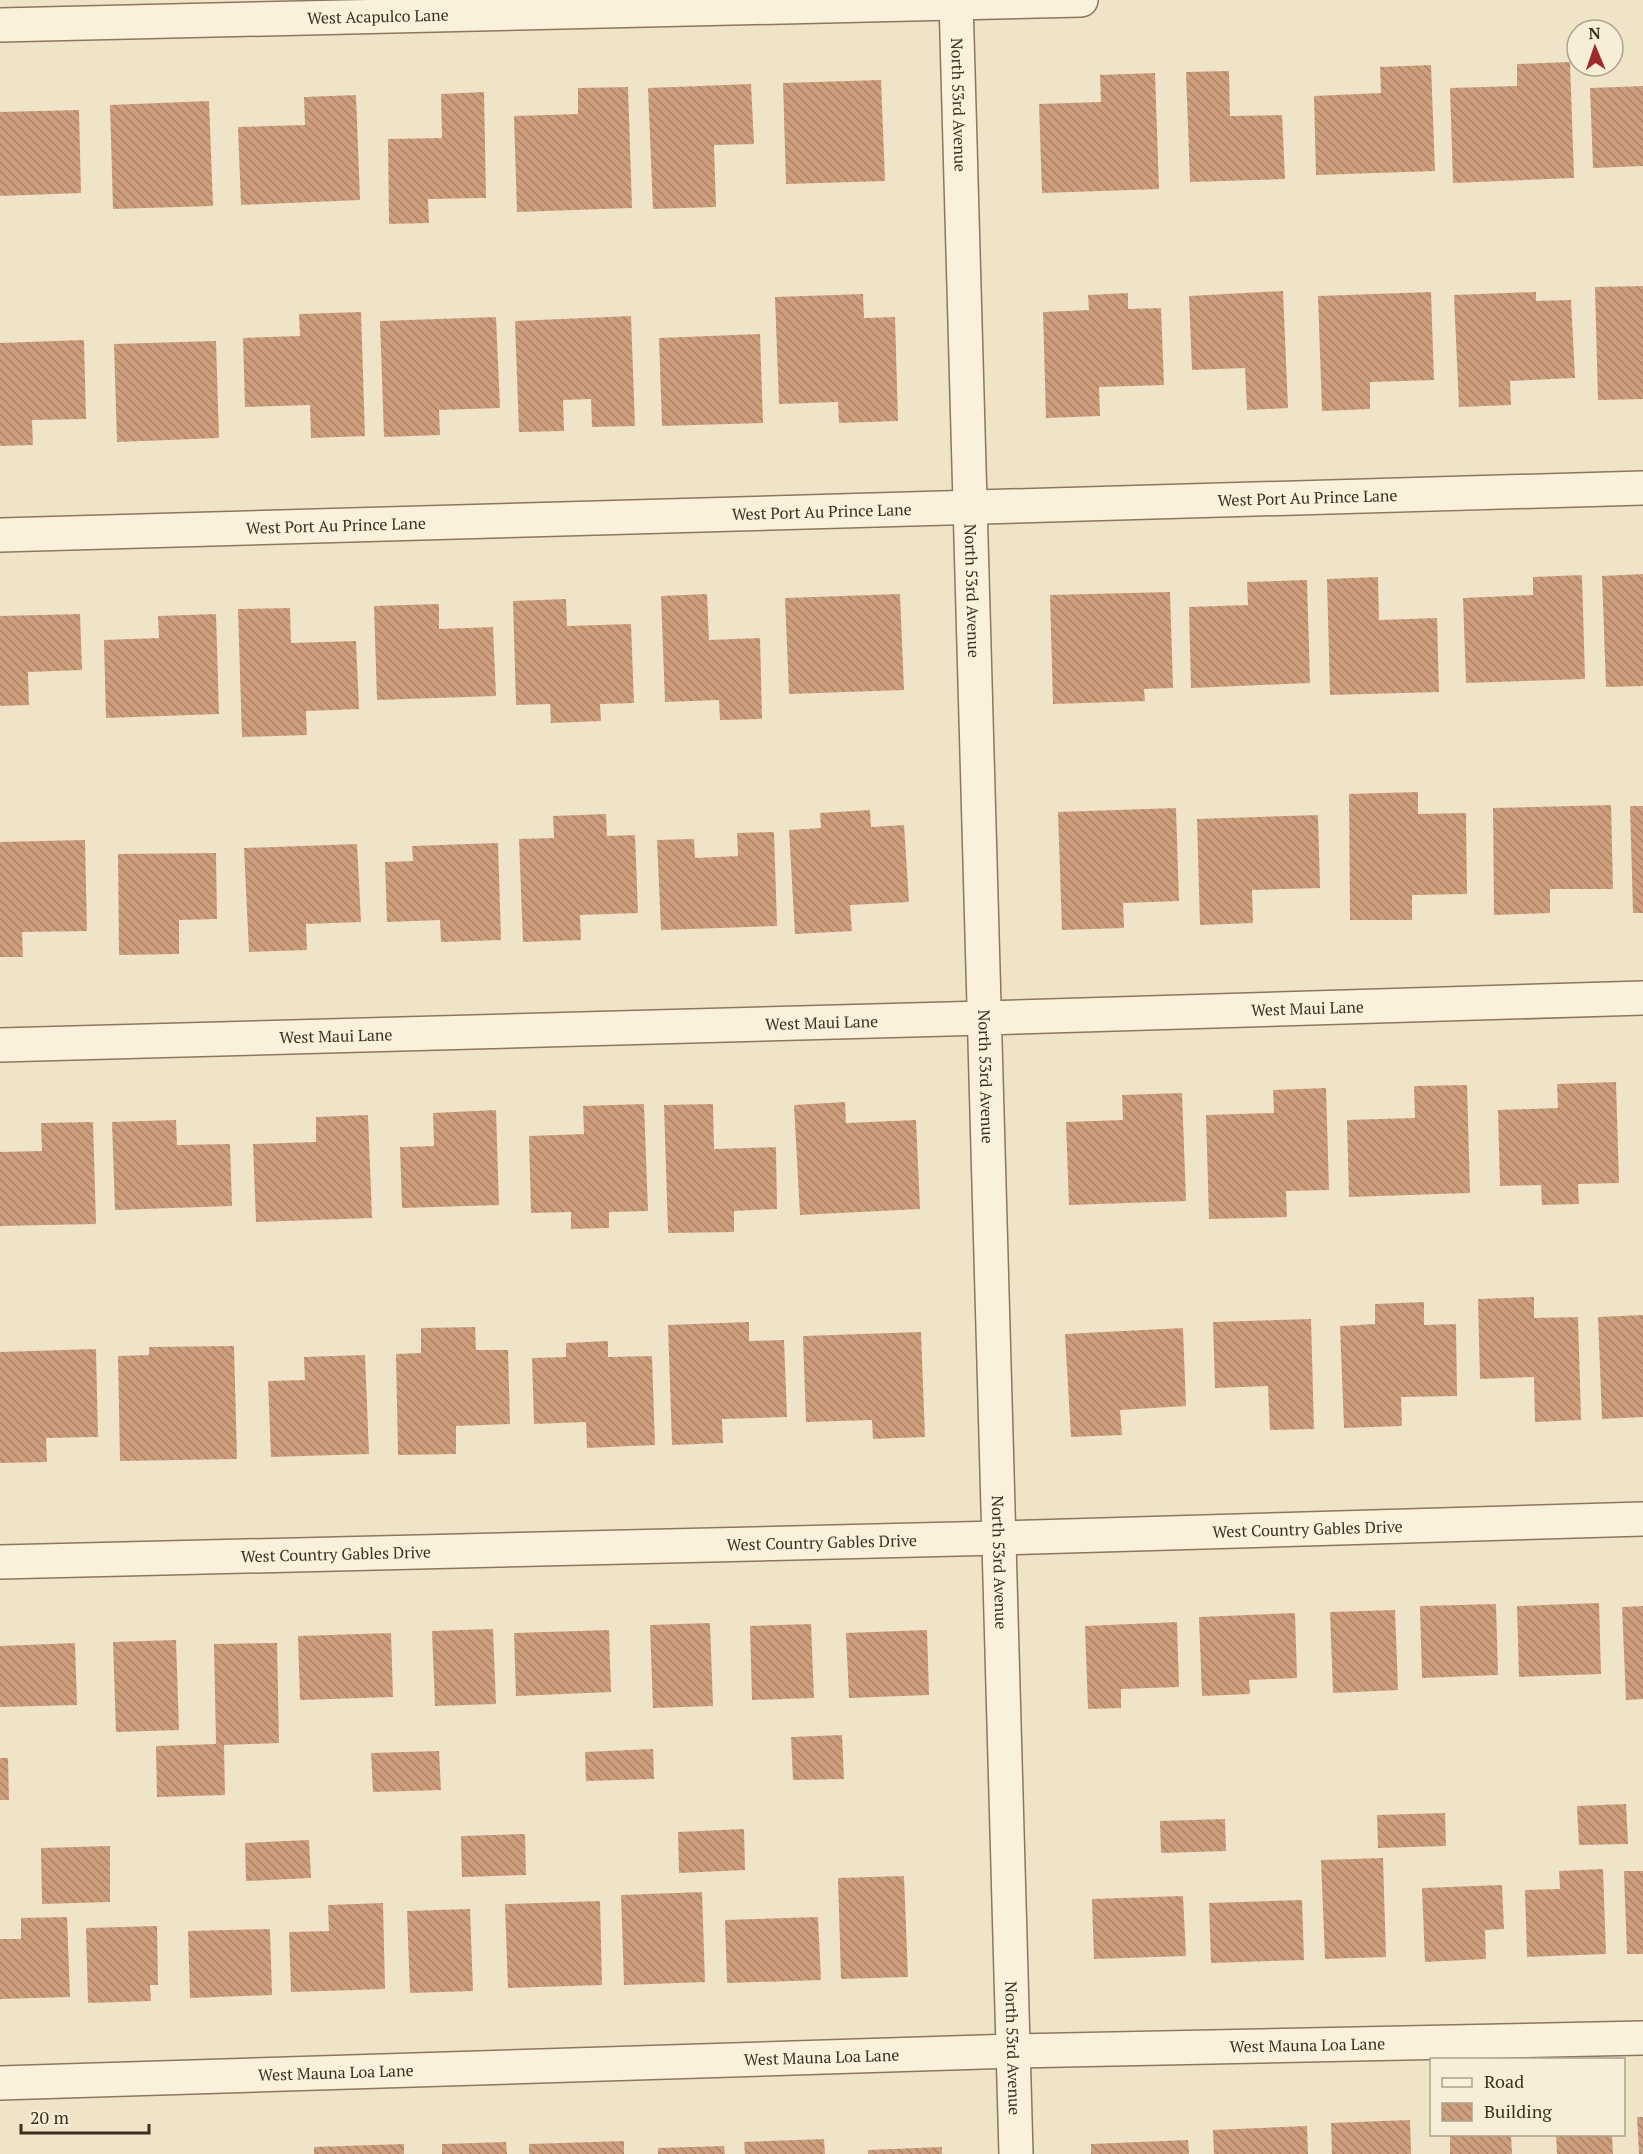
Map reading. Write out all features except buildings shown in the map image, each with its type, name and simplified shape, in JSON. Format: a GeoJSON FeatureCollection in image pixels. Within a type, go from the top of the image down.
{"type":"FeatureCollection","features":[{"type":"Feature","properties":{"kind":"street","name":"West Acapulco Lane"},"geometry":{"type":"LineString","coordinates":[[0,25],[1081,0]]}},
{"type":"Feature","properties":{"kind":"street","name":"North 53rd Avenue"},"geometry":{"type":"LineString","coordinates":[[956,2],[1016,2154]]}},
{"type":"Feature","properties":{"kind":"street","name":"West Port Au Prince Lane"},"geometry":{"type":"LineString","coordinates":[[0,535],[1643,488]]}},
{"type":"Feature","properties":{"kind":"street","name":"West Maui Lane"},"geometry":{"type":"LineString","coordinates":[[0,1045],[1643,998]]}},
{"type":"Feature","properties":{"kind":"street","name":"West Country Gables Drive"},"geometry":{"type":"LineString","coordinates":[[0,1562],[999,1538],[1643,1519]]}},
{"type":"Feature","properties":{"kind":"street","name":"West Mauna Loa Lane"},"geometry":{"type":"LineString","coordinates":[[0,2084],[1014,2051],[1643,2038]]}}]}
